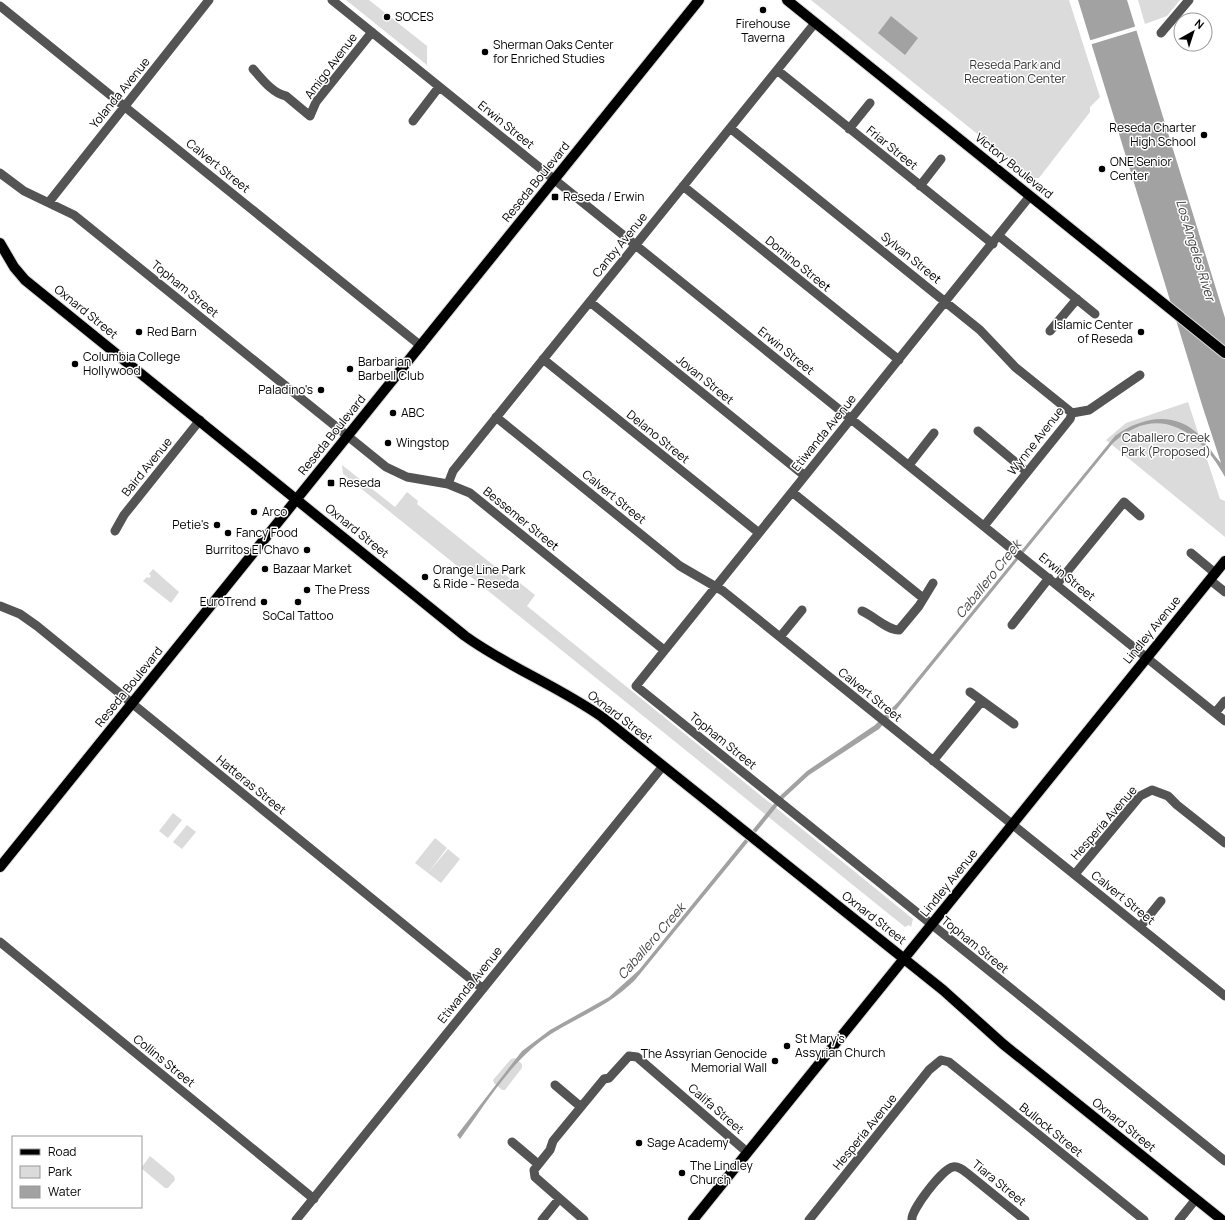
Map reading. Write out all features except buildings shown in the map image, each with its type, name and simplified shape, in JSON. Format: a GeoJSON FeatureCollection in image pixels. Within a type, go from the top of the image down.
{"type":"FeatureCollection","features":[{"type":"Feature","properties":{"kind":"main road","name":"Reseda Boulevard"},"geometry":{"type":"LineString","coordinates":[[0,866],[699,0]]}},
{"type":"Feature","properties":{"kind":"main road","name":"Victory Boulevard"},"geometry":{"type":"LineString","coordinates":[[787,0],[1225,353]]}},
{"type":"Feature","properties":{"kind":"main road","name":"Oxnard Street"},"geometry":{"type":"LineString","coordinates":[[0,243],[14,267],[25,280],[200,420],[465,636],[496,657],[588,708],[905,959],[958,1003],[1002,1044],[1222,1220]]}},
{"type":"Feature","properties":{"kind":"main road","name":"Lindley Avenue"},"geometry":{"type":"LineString","coordinates":[[693,1220],[1225,561]]}},
{"type":"Feature","properties":{"kind":"street","name":"Yolanda Avenue"},"geometry":{"type":"LineString","coordinates":[[49,202],[210,0]]}},
{"type":"Feature","properties":{"kind":"street","name":"Erwin Street"},"geometry":{"type":"LineString","coordinates":[[332,0],[1225,721]]}},
{"type":"Feature","properties":{"kind":"street"},"geometry":{"type":"LineString","coordinates":[[1161,33],[1189,0]]}},
{"type":"Feature","properties":{"kind":"street","name":"Calvert Street"},"geometry":{"type":"LineString","coordinates":[[0,6],[420,346]]}},
{"type":"Feature","properties":{"kind":"street","name":"Canby Avenue"},"geometry":{"type":"LineString","coordinates":[[448,484],[450,475],[496,417],[815,23]]}},
{"type":"Feature","properties":{"kind":"street","name":"Amigo Avenue"},"geometry":{"type":"LineString","coordinates":[[253,69],[262,80],[281,95],[286,96],[310,116],[316,102],[372,32]]}},
{"type":"Feature","properties":{"kind":"street","name":"Friar Street"},"geometry":{"type":"LineString","coordinates":[[777,70],[992,244]]}},
{"type":"Feature","properties":{"kind":"street"},"geometry":{"type":"LineString","coordinates":[[413,121],[439,87]]}},
{"type":"Feature","properties":{"kind":"street"},"geometry":{"type":"LineString","coordinates":[[849,128],[870,103]]}},
{"type":"Feature","properties":{"kind":"street","name":"Sylvan Street"},"geometry":{"type":"LineString","coordinates":[[730,128],[980,330],[1015,367],[1072,413]]}},
{"type":"Feature","properties":{"kind":"street"},"geometry":{"type":"LineString","coordinates":[[920,186],[941,159]]}},
{"type":"Feature","properties":{"kind":"street","name":"Topham Street"},"geometry":{"type":"LineString","coordinates":[[0,173],[24,191],[74,215],[347,437]]}},
{"type":"Feature","properties":{"kind":"street","name":"Domino Street"},"geometry":{"type":"LineString","coordinates":[[683,186],[898,360]]}},
{"type":"Feature","properties":{"kind":"street","name":"Etiwanda Avenue"},"geometry":{"type":"LineString","coordinates":[[636,686],[1030,196]]}},
{"type":"Feature","properties":{"kind":"street"},"geometry":{"type":"LineString","coordinates":[[999,236],[1095,314]]}},
{"type":"Feature","properties":{"kind":"street"},"geometry":{"type":"LineString","coordinates":[[1050,331],[1077,299]]}},
{"type":"Feature","properties":{"kind":"street","name":"Jovan Street"},"geometry":{"type":"LineString","coordinates":[[590,302],[805,476]]}},
{"type":"Feature","properties":{"kind":"street","name":"Delano Street"},"geometry":{"type":"LineString","coordinates":[[543,359],[759,533]]}},
{"type":"Feature","properties":{"kind":"street","name":"Wynne Avenue"},"geometry":{"type":"LineString","coordinates":[[984,526],[1070,419],[1072,413],[1089,410],[1140,375]]}},
{"type":"Feature","properties":{"kind":"street","name":"Calvert Street"},"geometry":{"type":"LineString","coordinates":[[496,417],[680,566],[716,586],[1225,996]]}},
{"type":"Feature","properties":{"kind":"street","name":"Baird Avenue"},"geometry":{"type":"LineString","coordinates":[[115,531],[124,515],[200,420]]}},
{"type":"Feature","properties":{"kind":"street"},"geometry":{"type":"LineString","coordinates":[[978,431],[1028,472]]}},
{"type":"Feature","properties":{"kind":"street"},"geometry":{"type":"LineString","coordinates":[[909,465],[934,433]]}},
{"type":"Feature","properties":{"kind":"street","name":"Bessemer Street"},"geometry":{"type":"LineString","coordinates":[[347,437],[386,467],[399,474],[448,484],[470,493],[664,650]]}},
{"type":"Feature","properties":{"kind":"street"},"geometry":{"type":"LineString","coordinates":[[792,492],[923,598]]}},
{"type":"Feature","properties":{"kind":"street"},"geometry":{"type":"LineString","coordinates":[[1056,584],[1124,502],[1140,516]]}},
{"type":"Feature","properties":{"kind":"street"},"geometry":{"type":"LineString","coordinates":[[1191,553],[1225,592]]}},
{"type":"Feature","properties":{"kind":"street"},"geometry":{"type":"LineString","coordinates":[[1012,625],[1049,578]]}},
{"type":"Feature","properties":{"kind":"street"},"geometry":{"type":"LineString","coordinates":[[862,611],[873,615],[893,629],[899,630],[919,606],[932,583]]}},
{"type":"Feature","properties":{"kind":"street","name":"Hatteras Street"},"geometry":{"type":"LineString","coordinates":[[0,606],[20,614],[32,622],[483,989]]}},
{"type":"Feature","properties":{"kind":"street"},"geometry":{"type":"LineString","coordinates":[[780,637],[802,610]]}},
{"type":"Feature","properties":{"kind":"street","name":"Topham Street"},"geometry":{"type":"LineString","coordinates":[[636,686],[1225,1161]]}},
{"type":"Feature","properties":{"kind":"street"},"geometry":{"type":"LineString","coordinates":[[970,692],[1014,724]]}},
{"type":"Feature","properties":{"kind":"street"},"geometry":{"type":"LineString","coordinates":[[933,761],[982,701]]}},
{"type":"Feature","properties":{"kind":"street"},"geometry":{"type":"LineString","coordinates":[[1215,713],[1225,701]]}},
{"type":"Feature","properties":{"kind":"street","name":"Etiwanda Avenue"},"geometry":{"type":"LineString","coordinates":[[296,1220],[663,766]]}},
{"type":"Feature","properties":{"kind":"street","name":"Hesperia Avenue"},"geometry":{"type":"LineString","coordinates":[[1075,874],[1140,796],[1152,790],[1168,796],[1176,805],[1225,843]]}},
{"type":"Feature","properties":{"kind":"street"},"geometry":{"type":"LineString","coordinates":[[1140,927],[1161,902]]}},
{"type":"Feature","properties":{"kind":"street","name":"Collins Street"},"geometry":{"type":"LineString","coordinates":[[0,942],[314,1198]]}},
{"type":"Feature","properties":{"kind":"street","name":"Califa Street"},"geometry":{"type":"LineString","coordinates":[[581,1107],[604,1079],[609,1078],[626,1057],[632,1055],[637,1057],[747,1152]]}},
{"type":"Feature","properties":{"kind":"street","name":"Hesperia Avenue"},"geometry":{"type":"LineString","coordinates":[[809,1220],[929,1070],[941,1060]]}},
{"type":"Feature","properties":{"kind":"street","name":"Bullock Street"},"geometry":{"type":"LineString","coordinates":[[941,1060],[949,1062],[1144,1220]]}},
{"type":"Feature","properties":{"kind":"street"},"geometry":{"type":"LineString","coordinates":[[555,1085],[581,1107],[553,1141],[550,1150],[538,1164],[533,1175],[584,1220]]}},
{"type":"Feature","properties":{"kind":"street"},"geometry":{"type":"LineString","coordinates":[[512,1142],[538,1164]]}},
{"type":"Feature","properties":{"kind":"street","name":"Tiara Street"},"geometry":{"type":"LineString","coordinates":[[911,1219],[915,1208],[939,1178],[948,1168],[954,1167],[960,1168],[967,1173],[1025,1220]]}},
{"type":"Feature","properties":{"kind":"street"},"geometry":{"type":"LineString","coordinates":[[542,1220],[559,1199]]}},
{"type":"Feature","properties":{"kind":"street"},"geometry":{"type":"LineString","coordinates":[[1179,1220],[1196,1199]]}},
{"type":"Feature","properties":{"kind":"green space"},"geometry":{"type":"Polygon","coordinates":[[[346,0],[369,0],[427,46],[427,65],[346,0]]]}},
{"type":"Feature","properties":{"kind":"green space","name":"Reseda Park and Recreation Center"},"geometry":{"type":"Polygon","coordinates":[[[811,0],[1069,0],[1100,97],[1090,107],[1090,112],[1039,178],[1032,178],[811,0]]]}},
{"type":"Feature","properties":{"kind":"green space"},"geometry":{"type":"Polygon","coordinates":[[[1138,0],[1180,0],[1167,16],[1145,24],[1138,0]]]}},
{"type":"Feature","properties":{"kind":"green space","name":"Caballero Creek Park (Proposed)"},"geometry":{"type":"Polygon","coordinates":[[[1188,402],[1220,499],[1225,501],[1225,537],[1106,440],[1126,423],[1188,402]]]}},
{"type":"Feature","properties":{"kind":"green space"},"geometry":{"type":"Polygon","coordinates":[[[342,465],[395,507],[407,492],[418,501],[417,504],[518,585],[520,583],[535,595],[527,606],[913,919],[911,927],[909,925],[905,927],[343,474],[342,465]]]}},
{"type":"Feature","properties":{"kind":"green space"},"geometry":{"type":"Polygon","coordinates":[[[153,569],[179,592],[171,603],[143,581],[147,577],[149,578],[151,576],[149,574],[153,569]]]}},
{"type":"Feature","properties":{"kind":"green space"},"geometry":{"type":"Polygon","coordinates":[[[173,813],[182,820],[168,838],[159,831],[173,813]]]}},
{"type":"Feature","properties":{"kind":"green space"},"geometry":{"type":"Polygon","coordinates":[[[187,825],[196,832],[182,849],[173,842],[187,825]]]}},
{"type":"Feature","properties":{"kind":"green space"},"geometry":{"type":"Polygon","coordinates":[[[435,838],[447,848],[428,873],[415,863],[435,838]]]}},
{"type":"Feature","properties":{"kind":"green space"},"geometry":{"type":"Polygon","coordinates":[[[448,849],[460,859],[441,883],[428,873],[448,849]]]}},
{"type":"Feature","properties":{"kind":"green space"},"geometry":{"type":"Polygon","coordinates":[[[515,1058],[522,1064],[522,1068],[505,1090],[502,1090],[494,1083],[493,1080],[511,1059],[515,1058]]]}},
{"type":"Feature","properties":{"kind":"green space"},"geometry":{"type":"Polygon","coordinates":[[[150,1156],[174,1176],[175,1180],[168,1188],[165,1188],[142,1169],[150,1156]]]}},
{"type":"Feature","properties":{"kind":"water","name":"Los Angeles River"},"geometry":{"type":"Polygon","coordinates":[[[1078,0],[1127,0],[1225,318],[1225,477],[1204,447],[1191,435],[1177,427],[1162,423],[1146,424],[1130,431],[1113,443],[879,729],[809,775],[784,798],[635,980],[612,999],[553,1033],[529,1051],[507,1074],[460,1139],[457,1135],[522,1051],[550,1030],[609,997],[639,970],[781,795],[807,771],[875,725],[898,702],[1115,436],[1125,429],[1147,421],[1158,419],[1180,422],[1203,439],[1221,463],[1078,0]]]}},
{"type":"Feature","properties":{"kind":"water"},"geometry":{"type":"Polygon","coordinates":[[[891,16],[918,38],[905,55],[878,33],[891,16]]]}},
{"type":"Feature","properties":{"kind":"pier"},"geometry":{"type":"Polygon","coordinates":[[[1137,26],[1138,30],[1089,45],[1088,41],[1137,26]]]}},
{"type":"Feature","properties":{"kind":"place","name":"Firehouse Taverna"},"geometry":{"type":"Point","coordinates":[763,10]}},
{"type":"Feature","properties":{"kind":"place","name":"SOCES"},"geometry":{"type":"Point","coordinates":[387,17]}},
{"type":"Feature","properties":{"kind":"place","name":"Sherman Oaks Center for Enriched Studies"},"geometry":{"type":"Point","coordinates":[485,52]}},
{"type":"Feature","properties":{"kind":"place","name":"Reseda Charter High School"},"geometry":{"type":"Point","coordinates":[1204,135]}},
{"type":"Feature","properties":{"kind":"place","name":"ONE Senior Center"},"geometry":{"type":"Point","coordinates":[1102,169]}},
{"type":"Feature","properties":{"kind":"place","name":"Reseda / Erwin"},"geometry":{"type":"Point","coordinates":[555,197]}},
{"type":"Feature","properties":{"kind":"place","name":"Red Barn"},"geometry":{"type":"Point","coordinates":[139,332]}},
{"type":"Feature","properties":{"kind":"place","name":"Islamic Center of Reseda"},"geometry":{"type":"Point","coordinates":[1141,332]}},
{"type":"Feature","properties":{"kind":"place","name":"Columbia College Hollywood"},"geometry":{"type":"Point","coordinates":[75,364]}},
{"type":"Feature","properties":{"kind":"place","name":"Barbarian Barbell Club"},"geometry":{"type":"Point","coordinates":[350,369]}},
{"type":"Feature","properties":{"kind":"place","name":"Paladino's"},"geometry":{"type":"Point","coordinates":[321,390]}},
{"type":"Feature","properties":{"kind":"place","name":"ABC"},"geometry":{"type":"Point","coordinates":[393,413]}},
{"type":"Feature","properties":{"kind":"place","name":"Wingstop"},"geometry":{"type":"Point","coordinates":[388,443]}},
{"type":"Feature","properties":{"kind":"place","name":"Reseda"},"geometry":{"type":"Point","coordinates":[331,483]}},
{"type":"Feature","properties":{"kind":"place","name":"Arco"},"geometry":{"type":"Point","coordinates":[254,512]}},
{"type":"Feature","properties":{"kind":"place","name":"Petie's"},"geometry":{"type":"Point","coordinates":[217,525]}},
{"type":"Feature","properties":{"kind":"place","name":"Fancy Food"},"geometry":{"type":"Point","coordinates":[228,533]}},
{"type":"Feature","properties":{"kind":"place","name":"Burritos El Chavo"},"geometry":{"type":"Point","coordinates":[307,550]}},
{"type":"Feature","properties":{"kind":"place","name":"Bazaar Market"},"geometry":{"type":"Point","coordinates":[265,569]}},
{"type":"Feature","properties":{"kind":"place","name":"Orange Line Park & Ride - Reseda"},"geometry":{"type":"Point","coordinates":[425,577]}},
{"type":"Feature","properties":{"kind":"place","name":"The Press"},"geometry":{"type":"Point","coordinates":[307,590]}},
{"type":"Feature","properties":{"kind":"place","name":"EuroTrend"},"geometry":{"type":"Point","coordinates":[264,602]}},
{"type":"Feature","properties":{"kind":"place","name":"SoCal Tattoo"},"geometry":{"type":"Point","coordinates":[298,602]}},
{"type":"Feature","properties":{"kind":"place","name":"St Mary's Assyrian Church"},"geometry":{"type":"Point","coordinates":[787,1046]}},
{"type":"Feature","properties":{"kind":"place","name":"The Assyrian Genocide Memorial Wall"},"geometry":{"type":"Point","coordinates":[775,1061]}},
{"type":"Feature","properties":{"kind":"place","name":"Sage Academy"},"geometry":{"type":"Point","coordinates":[639,1143]}},
{"type":"Feature","properties":{"kind":"place","name":"The Lindley Church"},"geometry":{"type":"Point","coordinates":[682,1173]}},
{"type":"Feature","properties":{"kind":"water label","name":"Caballero Creek"},"geometry":{"type":"Point","coordinates":[988,579]}},
{"type":"Feature","properties":{"kind":"water label","name":"Caballero Creek"},"geometry":{"type":"Point","coordinates":[651,941]}}]}
